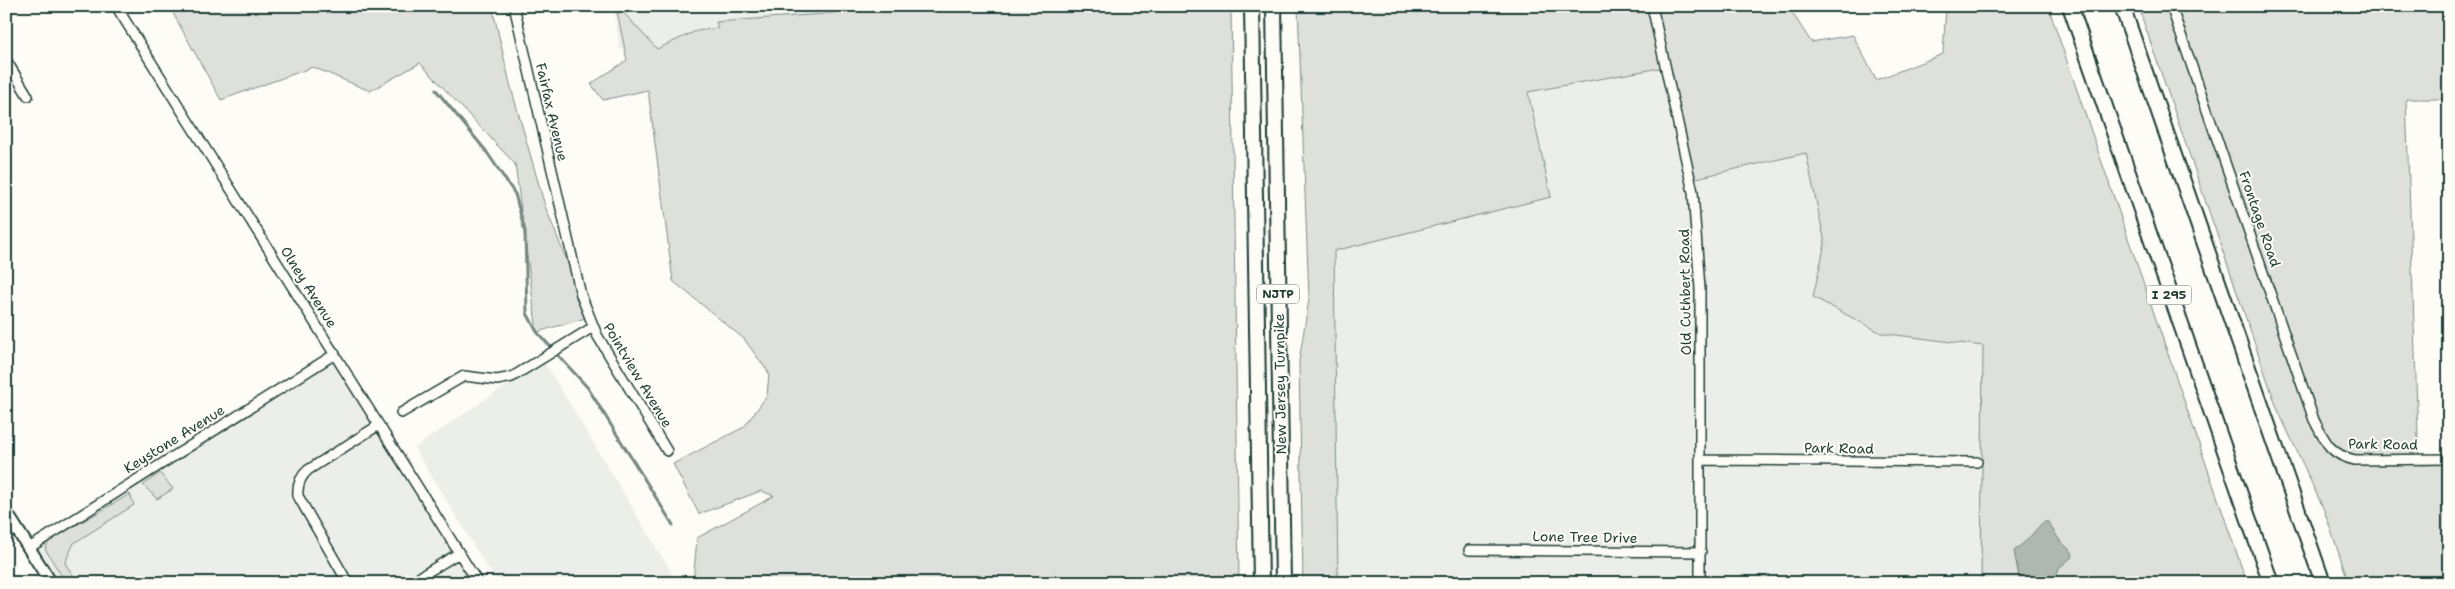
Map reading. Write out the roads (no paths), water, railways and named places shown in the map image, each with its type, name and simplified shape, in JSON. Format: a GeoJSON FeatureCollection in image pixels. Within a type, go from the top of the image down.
{"type":"FeatureCollection","features":[{"type":"Feature","properties":{"kind":"highway","name":"New Jersey Turnpike"},"geometry":{"type":"LineString","coordinates":[[1252,6],[1261,583]]}},
{"type":"Feature","properties":{"kind":"highway","name":"New Jersey Turnpike"},"geometry":{"type":"LineString","coordinates":[[1274,6],[1283,583]]}},
{"type":"Feature","properties":{"kind":"highway","name":"I 295"},"geometry":{"type":"LineString","coordinates":[[2070,6],[2270,583]]}},
{"type":"Feature","properties":{"kind":"highway"},"geometry":{"type":"LineString","coordinates":[[2122,6],[2323,583]]}},
{"type":"Feature","properties":{"kind":"main road"},"geometry":{"type":"LineString","coordinates":[[6,512],[51,583]]}},
{"type":"Feature","properties":{"kind":"street","name":"Olney Avenue"},"geometry":{"type":"LineString","coordinates":[[116,6],[478,583]]}},
{"type":"Feature","properties":{"kind":"street","name":"Fairfax Avenue"},"geometry":{"type":"LineString","coordinates":[[514,6],[564,224]]}},
{"type":"Feature","properties":{"kind":"street","name":"Old Cuthbert Road"},"geometry":{"type":"LineString","coordinates":[[1652,6],[1694,192],[1697,221],[1700,289],[1700,583]]}},
{"type":"Feature","properties":{"kind":"street","name":"Frontage Road"},"geometry":{"type":"LineString","coordinates":[[2172,6],[2314,420],[2324,440]]}},
{"type":"Feature","properties":{"kind":"street"},"geometry":{"type":"LineString","coordinates":[[6,60],[28,96]]}},
{"type":"Feature","properties":{"kind":"street","name":"Pointview Avenue"},"geometry":{"type":"LineString","coordinates":[[564,224],[581,295],[593,327],[667,451]]}},
{"type":"Feature","properties":{"kind":"street"},"geometry":{"type":"LineString","coordinates":[[401,414],[455,380],[468,376],[497,380],[512,377],[593,327]]}},
{"type":"Feature","properties":{"kind":"street","name":"Keystone Avenue"},"geometry":{"type":"LineString","coordinates":[[28,548],[335,354]]}},
{"type":"Feature","properties":{"kind":"street"},"geometry":{"type":"LineString","coordinates":[[348,583],[298,496],[297,488],[303,474],[308,470],[379,424]]}},
{"type":"Feature","properties":{"kind":"street","name":"Park Road"},"geometry":{"type":"LineString","coordinates":[[2324,440],[2341,457],[2355,460],[2449,459]]}},
{"type":"Feature","properties":{"kind":"street","name":"Park Road"},"geometry":{"type":"LineString","coordinates":[[1700,460],[1977,462]]}},
{"type":"Feature","properties":{"kind":"street","name":"Lone Tree Drive"},"geometry":{"type":"LineString","coordinates":[[1469,550],[1701,552]]}},
{"type":"Feature","properties":{"kind":"street"},"geometry":{"type":"LineString","coordinates":[[410,583],[459,553]]}},
{"type":"Feature","properties":{"kind":"waterway"},"geometry":{"type":"LineString","coordinates":[[436,90],[486,151],[515,194],[525,231],[527,313],[537,332],[588,388],[673,525]]}}]}
